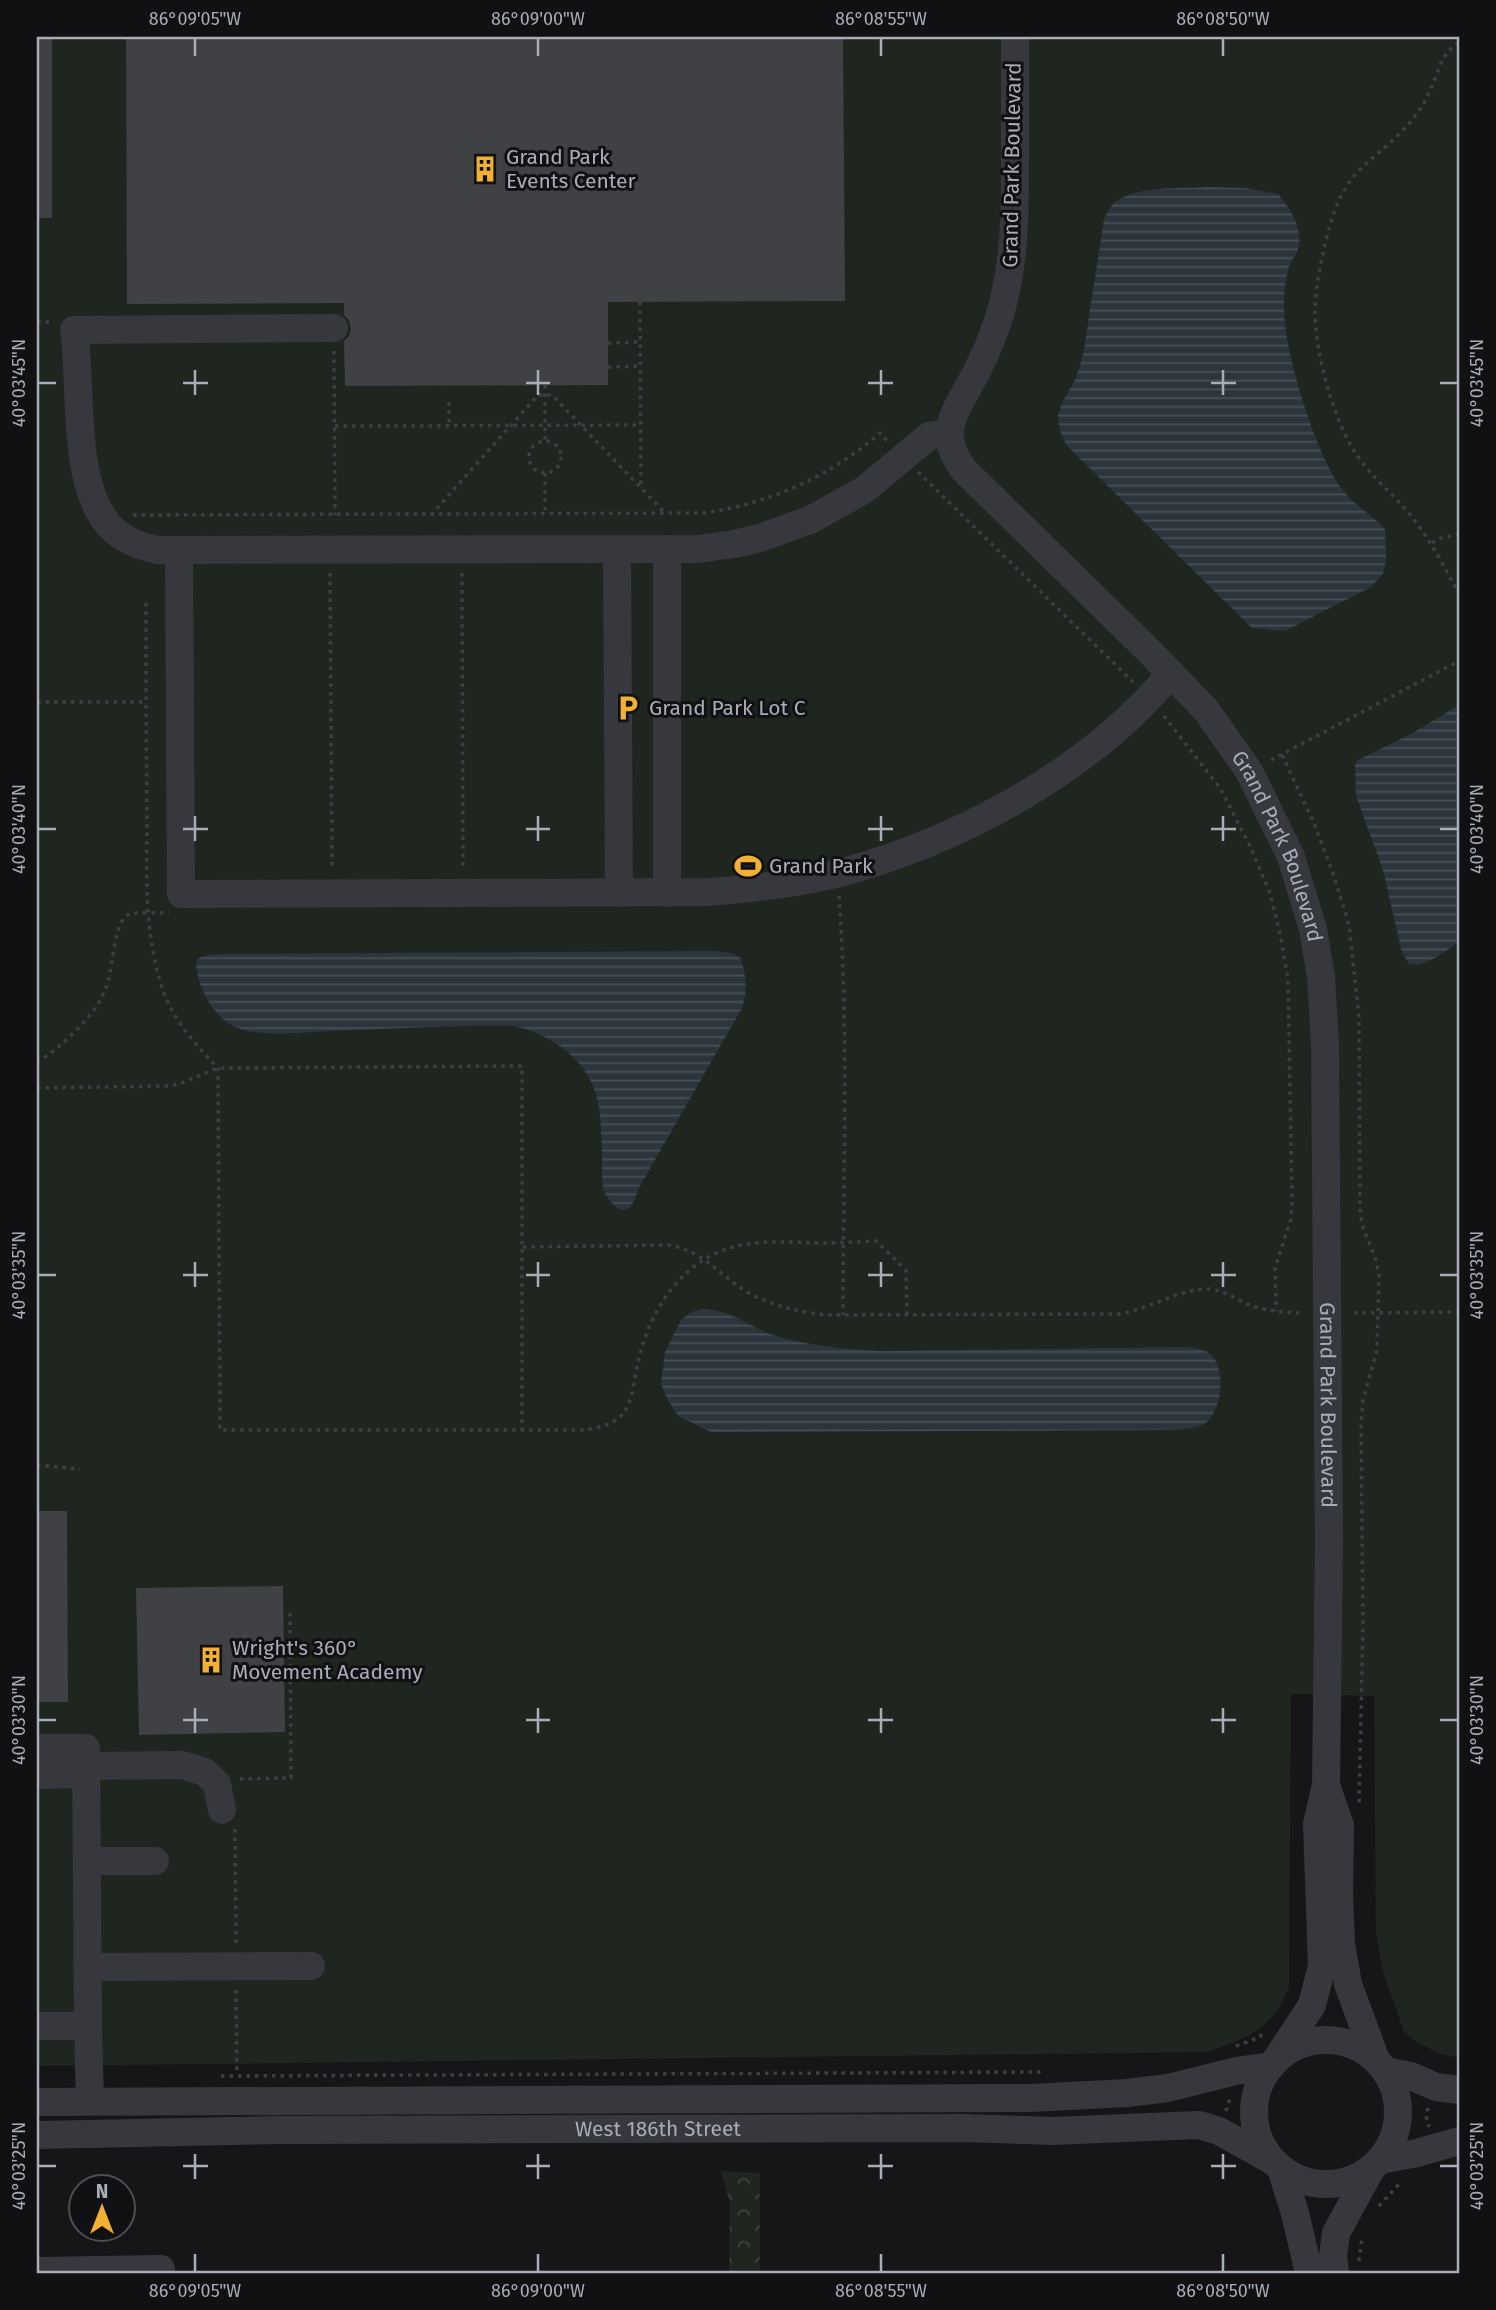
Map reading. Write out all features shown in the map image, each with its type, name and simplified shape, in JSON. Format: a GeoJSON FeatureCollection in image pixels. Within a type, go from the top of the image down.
{"type":"FeatureCollection","features":[{"type":"Feature","properties":{"kind":"street","name":"Grand Park Boulevard"},"geometry":{"type":"LineString","coordinates":[[1014,37],[1015,213],[1011,269],[997,325],[975,375],[955,409],[950,447],[954,458],[964,470],[1206,710],[1249,771],[1291,857],[1318,951],[1325,1044],[1329,1543],[1326,1785],[1317,1824],[1322,1966],[1312,2005],[1273,2063]]}},
{"type":"Feature","properties":{"kind":"street"},"geometry":{"type":"LineString","coordinates":[[334,328],[74,330],[85,469],[103,519],[126,539],[139,546],[158,550],[698,549],[734,544],[812,519],[864,489],[929,436],[950,432]]}},
{"type":"Feature","properties":{"kind":"street"},"geometry":{"type":"LineString","coordinates":[[667,549],[667,893]]}},
{"type":"Feature","properties":{"kind":"street"},"geometry":{"type":"LineString","coordinates":[[617,550],[619,893]]}},
{"type":"Feature","properties":{"kind":"street"},"geometry":{"type":"LineString","coordinates":[[179,551],[181,894],[667,893],[737,889],[845,871],[922,846],[994,811],[1068,766],[1103,740],[1141,706],[1171,673]]}},
{"type":"Feature","properties":{"kind":"street"},"geometry":{"type":"LineString","coordinates":[[37,1748],[86,1763]]}},
{"type":"Feature","properties":{"kind":"street"},"geometry":{"type":"LineString","coordinates":[[86,1763],[90,2101]]}},
{"type":"Feature","properties":{"kind":"street"},"geometry":{"type":"LineString","coordinates":[[37,1775],[86,1763],[182,1765],[205,1772],[217,1784],[229,1815]]}},
{"type":"Feature","properties":{"kind":"street","name":"Grand Park Boulevard"},"geometry":{"type":"LineString","coordinates":[[1326,1785],[1340,1825],[1341,1944],[1346,1971],[1359,2019],[1381,2065]]}},
{"type":"Feature","properties":{"kind":"street"},"geometry":{"type":"LineString","coordinates":[[87,1861],[155,1861]]}},
{"type":"Feature","properties":{"kind":"street"},"geometry":{"type":"LineString","coordinates":[[88,1967],[311,1966]]}},
{"type":"Feature","properties":{"kind":"street"},"geometry":{"type":"LineString","coordinates":[[37,2026],[88,2026]]}},
{"type":"Feature","properties":{"kind":"street"},"geometry":{"type":"LineString","coordinates":[[1309,2273],[1295,2213],[1276,2165],[1257,2136],[1254,2109],[1260,2082],[1273,2063],[1299,2045],[1326,2040],[1353,2045],[1381,2065],[1448,2088]]}},
{"type":"Feature","properties":{"kind":"street","name":"West 186th Street"},"geometry":{"type":"LineString","coordinates":[[37,2102],[1030,2098],[1168,2088],[1273,2063]]}},
{"type":"Feature","properties":{"kind":"street"},"geometry":{"type":"LineString","coordinates":[[1347,2269],[1333,2256],[1336,2233],[1376,2165],[1389,2149],[1398,2123],[1396,2095],[1381,2065]]}},
{"type":"Feature","properties":{"kind":"street","name":"West 186th Street"},"geometry":{"type":"LineString","coordinates":[[37,2135],[281,2130],[963,2128],[1052,2131],[1186,2125],[1219,2131],[1276,2165]]}},
{"type":"Feature","properties":{"kind":"street"},"geometry":{"type":"LineString","coordinates":[[1276,2165],[1306,2182],[1319,2185],[1346,2182],[1376,2165],[1448,2144]]}},
{"type":"Feature","properties":{"kind":"street"},"geometry":{"type":"LineString","coordinates":[[37,2271],[161,2269]]}},
{"type":"Feature","properties":{"kind":"path"},"geometry":{"type":"LineString","coordinates":[[1459,43],[1444,57],[1430,91],[1414,118],[1363,166],[1340,196],[1325,246],[1315,308],[1317,335],[1327,381],[1346,438],[1363,464],[1412,517],[1431,544],[1459,594]]}},
{"type":"Feature","properties":{"kind":"path"},"geometry":{"type":"LineString","coordinates":[[640,302],[641,488]]}},
{"type":"Feature","properties":{"kind":"path"},"geometry":{"type":"LineString","coordinates":[[334,328],[335,515]]}},
{"type":"Feature","properties":{"kind":"path"},"geometry":{"type":"LineString","coordinates":[[608,343],[641,342]]}},
{"type":"Feature","properties":{"kind":"path"},"geometry":{"type":"LineString","coordinates":[[608,367],[641,366]]}},
{"type":"Feature","properties":{"kind":"path"},"geometry":{"type":"LineString","coordinates":[[545,385],[545,442]]}},
{"type":"Feature","properties":{"kind":"path"},"geometry":{"type":"LineString","coordinates":[[431,515],[538,394],[552,394],[667,514]]}},
{"type":"Feature","properties":{"kind":"path"},"geometry":{"type":"LineString","coordinates":[[449,402],[449,426]]}},
{"type":"Feature","properties":{"kind":"path"},"geometry":{"type":"LineString","coordinates":[[335,426],[641,425]]}},
{"type":"Feature","properties":{"kind":"path"},"geometry":{"type":"LineString","coordinates":[[545,442],[555,445],[561,455],[556,468],[545,473],[536,470],[530,459],[533,448],[545,442]]}},
{"type":"Feature","properties":{"kind":"path"},"geometry":{"type":"LineString","coordinates":[[545,473],[545,515]]}},
{"type":"Feature","properties":{"kind":"path"},"geometry":{"type":"LineString","coordinates":[[1431,544],[1441,538],[1459,534]]}},
{"type":"Feature","properties":{"kind":"path"},"geometry":{"type":"LineString","coordinates":[[462,550],[463,894]]}},
{"type":"Feature","properties":{"kind":"path"},"geometry":{"type":"LineString","coordinates":[[330,551],[332,894]]}},
{"type":"Feature","properties":{"kind":"path"},"geometry":{"type":"LineString","coordinates":[[146,603],[147,897],[155,962],[171,1008],[201,1051],[218,1068],[220,1430],[584,1430],[607,1425],[618,1419],[629,1403],[638,1358],[655,1316],[683,1275],[719,1252],[748,1244],[876,1241],[906,1270],[906,1316]]}},
{"type":"Feature","properties":{"kind":"path"},"geometry":{"type":"LineString","coordinates":[[1276,1311],[1275,1268],[1291,1219],[1292,1199],[1288,979],[1270,893],[1220,788],[1459,661]]}},
{"type":"Feature","properties":{"kind":"path"},"geometry":{"type":"LineString","coordinates":[[37,702],[146,702]]}},
{"type":"Feature","properties":{"kind":"path"},"geometry":{"type":"LineString","coordinates":[[1282,755],[1314,822],[1349,925],[1359,1018],[1360,1207],[1362,1225],[1379,1275],[1377,1350],[1363,1399],[1361,1424],[1363,1623],[1359,1806]]}},
{"type":"Feature","properties":{"kind":"path"},"geometry":{"type":"LineString","coordinates":[[838,891],[842,957],[843,1315]]}},
{"type":"Feature","properties":{"kind":"path"},"geometry":{"type":"LineString","coordinates":[[37,1088],[168,1086],[180,1084],[218,1068],[522,1066],[522,1429]]}},
{"type":"Feature","properties":{"kind":"path"},"geometry":{"type":"LineString","coordinates":[[522,1247],[669,1245],[684,1248],[747,1292],[769,1302],[810,1314],[1119,1314],[1177,1295],[1206,1289],[1221,1291],[1254,1307],[1299,1313]]}},
{"type":"Feature","properties":{"kind":"path"},"geometry":{"type":"LineString","coordinates":[[1354,1313],[1459,1312]]}},
{"type":"Feature","properties":{"kind":"path"},"geometry":{"type":"LineString","coordinates":[[37,1465],[80,1469]]}},
{"type":"Feature","properties":{"kind":"path"},"geometry":{"type":"LineString","coordinates":[[240,1779],[291,1778],[290,1609]]}},
{"type":"Feature","properties":{"kind":"path"},"geometry":{"type":"LineString","coordinates":[[229,1815],[236,1966],[237,2075]]}},
{"type":"Feature","properties":{"kind":"path"},"geometry":{"type":"LineString","coordinates":[[1219,2131],[1230,2099],[1217,2052],[1258,2038],[1266,2031]]}},
{"type":"Feature","properties":{"kind":"path"},"geometry":{"type":"LineString","coordinates":[[210,2076],[1051,2071]]}},
{"type":"Feature","properties":{"kind":"path"},"geometry":{"type":"LineString","coordinates":[[1448,2088],[1426,2116],[1448,2144]]}},
{"type":"Feature","properties":{"kind":"path"},"geometry":{"type":"LineString","coordinates":[[1377,2208],[1400,2182],[1407,2178]]}},
{"type":"Feature","properties":{"kind":"path"},"geometry":{"type":"LineString","coordinates":[[1347,2269],[1363,2234]]}},
{"type":"Feature","properties":{"kind":"green space","name":"Grand Park"},"geometry":{"type":"Polygon","coordinates":[[[37,37],[1459,37],[1459,2058],[1440,2054],[1404,2032],[1383,1971],[1376,1932],[1374,1696],[1291,1694],[1289,1986],[1276,2012],[1258,2030],[1208,2052],[37,2066],[37,37]]]}},
{"type":"Feature","properties":{"kind":"green space"},"geometry":{"type":"Polygon","coordinates":[[[721,2171],[760,2173],[760,2273],[729,2273],[730,2204],[721,2171]]]}},
{"type":"Feature","properties":{"kind":"shaded area"},"geometry":{"type":"Polygon","coordinates":[[[1208,187],[1245,188],[1278,194],[1292,213],[1298,228],[1299,244],[1289,266],[1284,292],[1284,313],[1296,379],[1313,430],[1332,473],[1347,495],[1385,529],[1386,560],[1383,574],[1371,587],[1285,631],[1252,628],[1067,446],[1060,431],[1058,415],[1083,356],[1104,219],[1109,209],[1121,198],[1145,191],[1208,187]]]}},
{"type":"Feature","properties":{"kind":"shaded area"},"geometry":{"type":"Polygon","coordinates":[[[1459,705],[1459,942],[1429,961],[1409,964],[1402,953],[1383,870],[1356,796],[1355,764],[1459,705]]]}},
{"type":"Feature","properties":{"kind":"shaded area"},"geometry":{"type":"Polygon","coordinates":[[[716,951],[740,957],[746,982],[742,1008],[640,1186],[633,1203],[624,1210],[612,1203],[603,1189],[601,1127],[595,1091],[582,1067],[551,1040],[513,1026],[280,1034],[253,1032],[231,1025],[218,1014],[202,989],[196,962],[200,957],[215,954],[716,951]]]}},
{"type":"Feature","properties":{"kind":"shaded area"},"geometry":{"type":"Polygon","coordinates":[[[702,1309],[730,1315],[786,1339],[853,1349],[1201,1349],[1210,1354],[1219,1369],[1220,1390],[1210,1418],[1200,1426],[1185,1429],[711,1432],[678,1416],[661,1384],[665,1352],[681,1320],[691,1312],[702,1309]]]}},
{"type":"Feature","properties":{"kind":"building"},"geometry":{"type":"Polygon","coordinates":[[[37,37],[52,37],[52,218],[37,218],[37,37]]]}},
{"type":"Feature","properties":{"kind":"building","name":"Grand Park Events Center"},"geometry":{"type":"Polygon","coordinates":[[[126,37],[843,37],[845,301],[608,302],[608,385],[345,386],[344,341],[351,329],[349,320],[344,315],[344,303],[127,304],[126,37]]]}},
{"type":"Feature","properties":{"kind":"building"},"geometry":{"type":"Polygon","coordinates":[[[37,1511],[67,1511],[68,1702],[37,1702],[37,1511]]]}},
{"type":"Feature","properties":{"kind":"building","name":"Wright's 360° Movement Academy"},"geometry":{"type":"Polygon","coordinates":[[[283,1586],[285,1732],[139,1735],[136,1588],[283,1586]]]}},
{"type":"Feature","properties":{"kind":"place","name":"Grand Park Events Center"},"geometry":{"type":"Point","coordinates":[485,169]}},
{"type":"Feature","properties":{"kind":"place","name":"Grand Park Lot C"},"geometry":{"type":"Point","coordinates":[628,708]}},
{"type":"Feature","properties":{"kind":"place","name":"Grand Park"},"geometry":{"type":"Point","coordinates":[748,866]}},
{"type":"Feature","properties":{"kind":"place","name":"Wright's 360° Movement Academy"},"geometry":{"type":"Point","coordinates":[211,1660]}}]}
